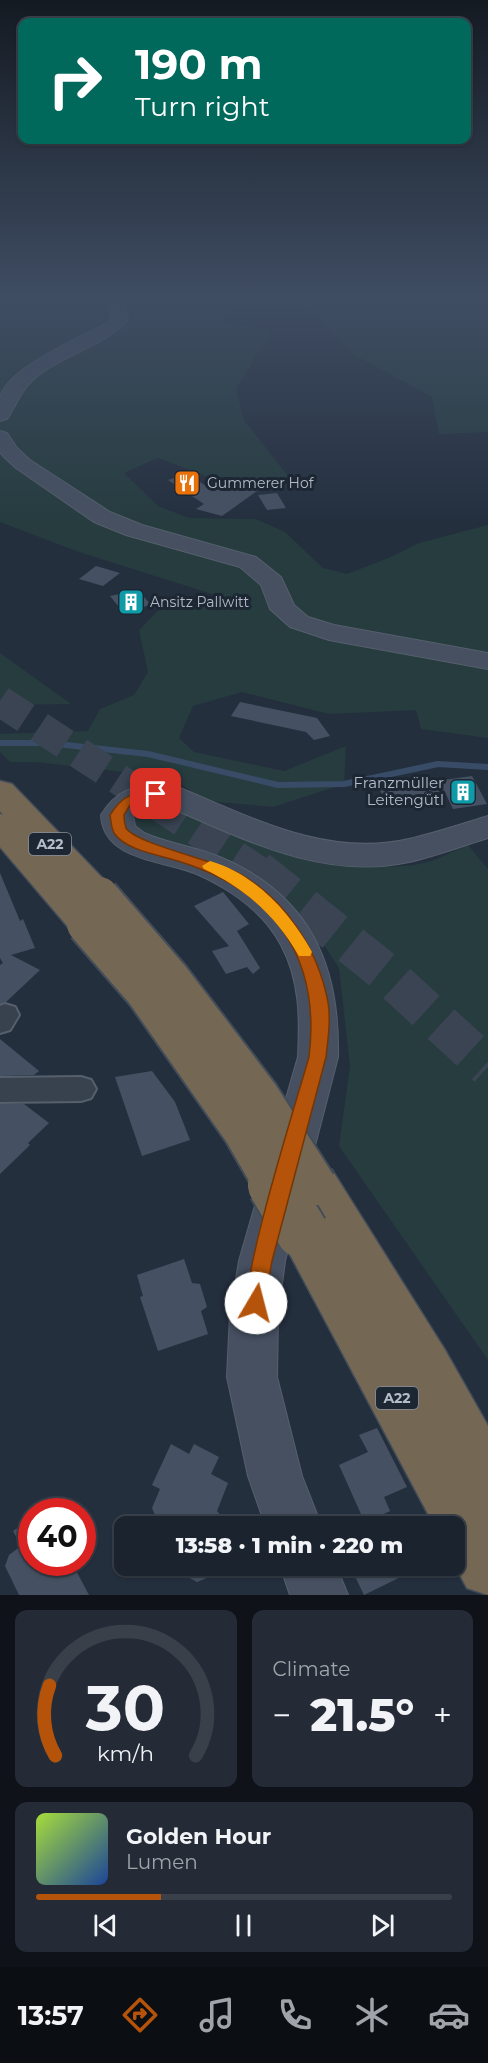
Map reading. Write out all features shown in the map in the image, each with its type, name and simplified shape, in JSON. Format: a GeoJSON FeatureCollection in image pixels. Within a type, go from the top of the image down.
{"type":"FeatureCollection","features":[{"type":"Feature","properties":{"kind":"highway","name":"A22"},"geometry":{"type":"LineString","coordinates":[[0,791],[93,911],[146,992],[237,1122],[309,1208],[426,1369],[488,1480]]}},
{"type":"Feature","properties":{"kind":"highway","name":"A22"},"geometry":{"type":"LineString","coordinates":[[0,825],[93,911]]}},
{"type":"Feature","properties":{"kind":"highway","name":"A22"},"geometry":{"type":"LineString","coordinates":[[309,1208],[391,1388],[488,1568]]}},
{"type":"Feature","properties":{"kind":"street"},"geometry":{"type":"LineString","coordinates":[[0,416],[10,393],[28,374]]}},
{"type":"Feature","properties":{"kind":"street"},"geometry":{"type":"LineString","coordinates":[[0,437],[10,452],[23,464],[102,517],[134,530],[248,562],[272,582],[283,609],[298,622],[329,632],[488,661]]}},
{"type":"Feature","properties":{"kind":"street"},"geometry":{"type":"LineString","coordinates":[[290,1516],[275,1476],[252,1377],[254,1316],[262,1261],[318,1057],[321,1027],[319,1002],[305,954],[294,935],[274,910],[254,891],[234,877],[208,865],[134,842],[120,831],[117,815],[125,802],[156,794],[183,799],[286,844],[331,854],[373,855],[408,851],[488,827]]}},
{"type":"Feature","properties":{"kind":"street"},"geometry":{"type":"LineString","coordinates":[[0,1090],[81,1089]]}},
{"type":"Feature","properties":{"kind":"street"},"geometry":{"type":"LineString","coordinates":[[312,1576],[319,1595]]}},
{"type":"Feature","properties":{"kind":"green space"},"geometry":{"type":"Polygon","coordinates":[[[0,374],[245,374],[236,389],[244,420],[292,481],[232,486],[158,458],[124,473],[158,506],[189,518],[256,519],[285,532],[323,568],[347,574],[419,543],[488,525],[488,738],[421,729],[416,710],[329,714],[242,692],[193,706],[179,738],[194,752],[284,771],[346,746],[344,784],[273,807],[208,801],[168,777],[36,762],[10,762],[0,752],[0,734],[88,731],[100,709],[134,695],[148,672],[139,630],[163,606],[228,599],[79,552],[0,522],[0,374]]]}},
{"type":"Feature","properties":{"kind":"green space"},"geometry":{"type":"Polygon","coordinates":[[[391,374],[488,374],[488,432],[439,434],[432,397],[391,374]]]}},
{"type":"Feature","properties":{"kind":"green space"},"geometry":{"type":"Polygon","coordinates":[[[0,653],[71,704],[0,705],[0,653]]]}},
{"type":"Feature","properties":{"kind":"green space"},"geometry":{"type":"Polygon","coordinates":[[[162,803],[389,867],[432,861],[468,845],[488,869],[488,1360],[339,1146],[350,1066],[339,968],[309,922],[271,892],[134,830],[132,815],[142,807],[162,803]]]}},
{"type":"Feature","properties":{"kind":"building"},"geometry":{"type":"Polygon","coordinates":[[[188,474],[209,488],[260,489],[222,516],[196,509],[204,504],[168,480],[188,474]]]}},
{"type":"Feature","properties":{"kind":"building"},"geometry":{"type":"Polygon","coordinates":[[[277,493],[286,508],[267,510],[258,495],[277,493]]]}},
{"type":"Feature","properties":{"kind":"building"},"geometry":{"type":"Polygon","coordinates":[[[96,566],[120,573],[103,586],[79,579],[96,566]]]}},
{"type":"Feature","properties":{"kind":"building","name":"Ansitz Pallwitt"},"geometry":{"type":"Polygon","coordinates":[[[138,590],[151,605],[123,612],[110,596],[138,590]]]}},
{"type":"Feature","properties":{"kind":"building"},"geometry":{"type":"Polygon","coordinates":[[[240,702],[317,718],[330,736],[314,740],[306,732],[231,716],[240,702]]]}},
{"type":"Feature","properties":{"kind":"building"},"geometry":{"type":"Polygon","coordinates":[[[472,776],[487,804],[453,809],[444,790],[394,807],[379,790],[411,780],[415,784],[472,776]]]}},
{"type":"Feature","properties":{"kind":"building"},"geometry":{"type":"Polygon","coordinates":[[[0,873],[20,921],[23,919],[35,948],[11,955],[40,970],[6,1002],[0,1004],[0,965],[3,963],[0,958],[0,873]]]}},
{"type":"Feature","properties":{"kind":"building"},"geometry":{"type":"Polygon","coordinates":[[[223,892],[249,924],[237,931],[260,968],[253,974],[247,967],[226,974],[212,951],[229,946],[194,906],[223,892]]]}},
{"type":"Feature","properties":{"kind":"building"},"geometry":{"type":"Polygon","coordinates":[[[0,1039],[39,1071],[34,1075],[0,1076],[0,1039]]]}},
{"type":"Feature","properties":{"kind":"building"},"geometry":{"type":"Polygon","coordinates":[[[152,1071],[175,1102],[190,1140],[142,1156],[115,1077],[152,1071]]]}},
{"type":"Feature","properties":{"kind":"building"},"geometry":{"type":"Polygon","coordinates":[[[0,1104],[24,1104],[49,1123],[0,1174],[0,1104]]]}},
{"type":"Feature","properties":{"kind":"building"},"geometry":{"type":"Polygon","coordinates":[[[184,1259],[192,1283],[200,1284],[207,1307],[201,1311],[208,1334],[158,1351],[140,1297],[143,1296],[137,1275],[184,1259]]]}},
{"type":"Feature","properties":{"kind":"building"},"geometry":{"type":"Polygon","coordinates":[[[377,1428],[407,1487],[384,1497],[390,1511],[380,1516],[362,1516],[339,1465],[368,1452],[359,1435],[377,1428]]]}},
{"type":"Feature","properties":{"kind":"building"},"geometry":{"type":"Polygon","coordinates":[[[171,1444],[189,1454],[194,1444],[219,1457],[211,1474],[228,1483],[217,1511],[221,1516],[155,1516],[152,1508],[160,1489],[152,1485],[171,1444]]]}},
{"type":"Feature","properties":{"kind":"building"},"geometry":{"type":"Polygon","coordinates":[[[18,1528],[18,1540],[13,1531],[18,1528]]]}},
{"type":"Feature","properties":{"kind":"building"},"geometry":{"type":"Polygon","coordinates":[[[18,1548],[18,1576],[79,1576],[89,1595],[19,1595],[5,1566],[9,1555],[18,1548]]]}},
{"type":"Feature","properties":{"kind":"building"},"geometry":{"type":"Polygon","coordinates":[[[186,1576],[212,1576],[197,1582],[186,1576]]]}},
{"type":"Feature","properties":{"kind":"building"},"geometry":{"type":"Polygon","coordinates":[[[355,1576],[403,1576],[364,1595],[355,1576]]]}},
{"type":"Feature","properties":{"kind":"waterway"},"geometry":{"type":"LineString","coordinates":[[0,743],[48,743],[148,754],[278,785],[344,784],[438,764],[488,767]]}},
{"type":"Feature","properties":{"kind":"tunnel"},"geometry":{"type":"LineString","coordinates":[[0,701],[258,871]]}},
{"type":"Feature","properties":{"kind":"tunnel"},"geometry":{"type":"LineString","coordinates":[[257,870],[382,970],[488,1067]]}},
{"type":"Feature","properties":{"kind":"slow traffic"},"geometry":{"type":"LineString","coordinates":[[210,866],[234,877],[254,891],[274,910],[304,952]]}},
{"type":"Feature","properties":{"kind":"place","name":"Gummerer Hof"},"geometry":{"type":"Point","coordinates":[187,483]}},
{"type":"Feature","properties":{"kind":"place","name":"Ansitz Pallwitt"},"geometry":{"type":"Point","coordinates":[131,602]}},
{"type":"Feature","properties":{"kind":"place","name":"Franzmüller Leitengütl"},"geometry":{"type":"Point","coordinates":[463,792]}},
{"type":"Feature","properties":{"kind":"route"},"geometry":{"type":"LineString","coordinates":[[156,794],[125,802],[117,815],[120,831],[134,842],[208,865],[234,877],[254,891],[274,910],[294,935],[314,977],[319,1002],[321,1027],[318,1057],[262,1261],[256,1303]]}}]}
